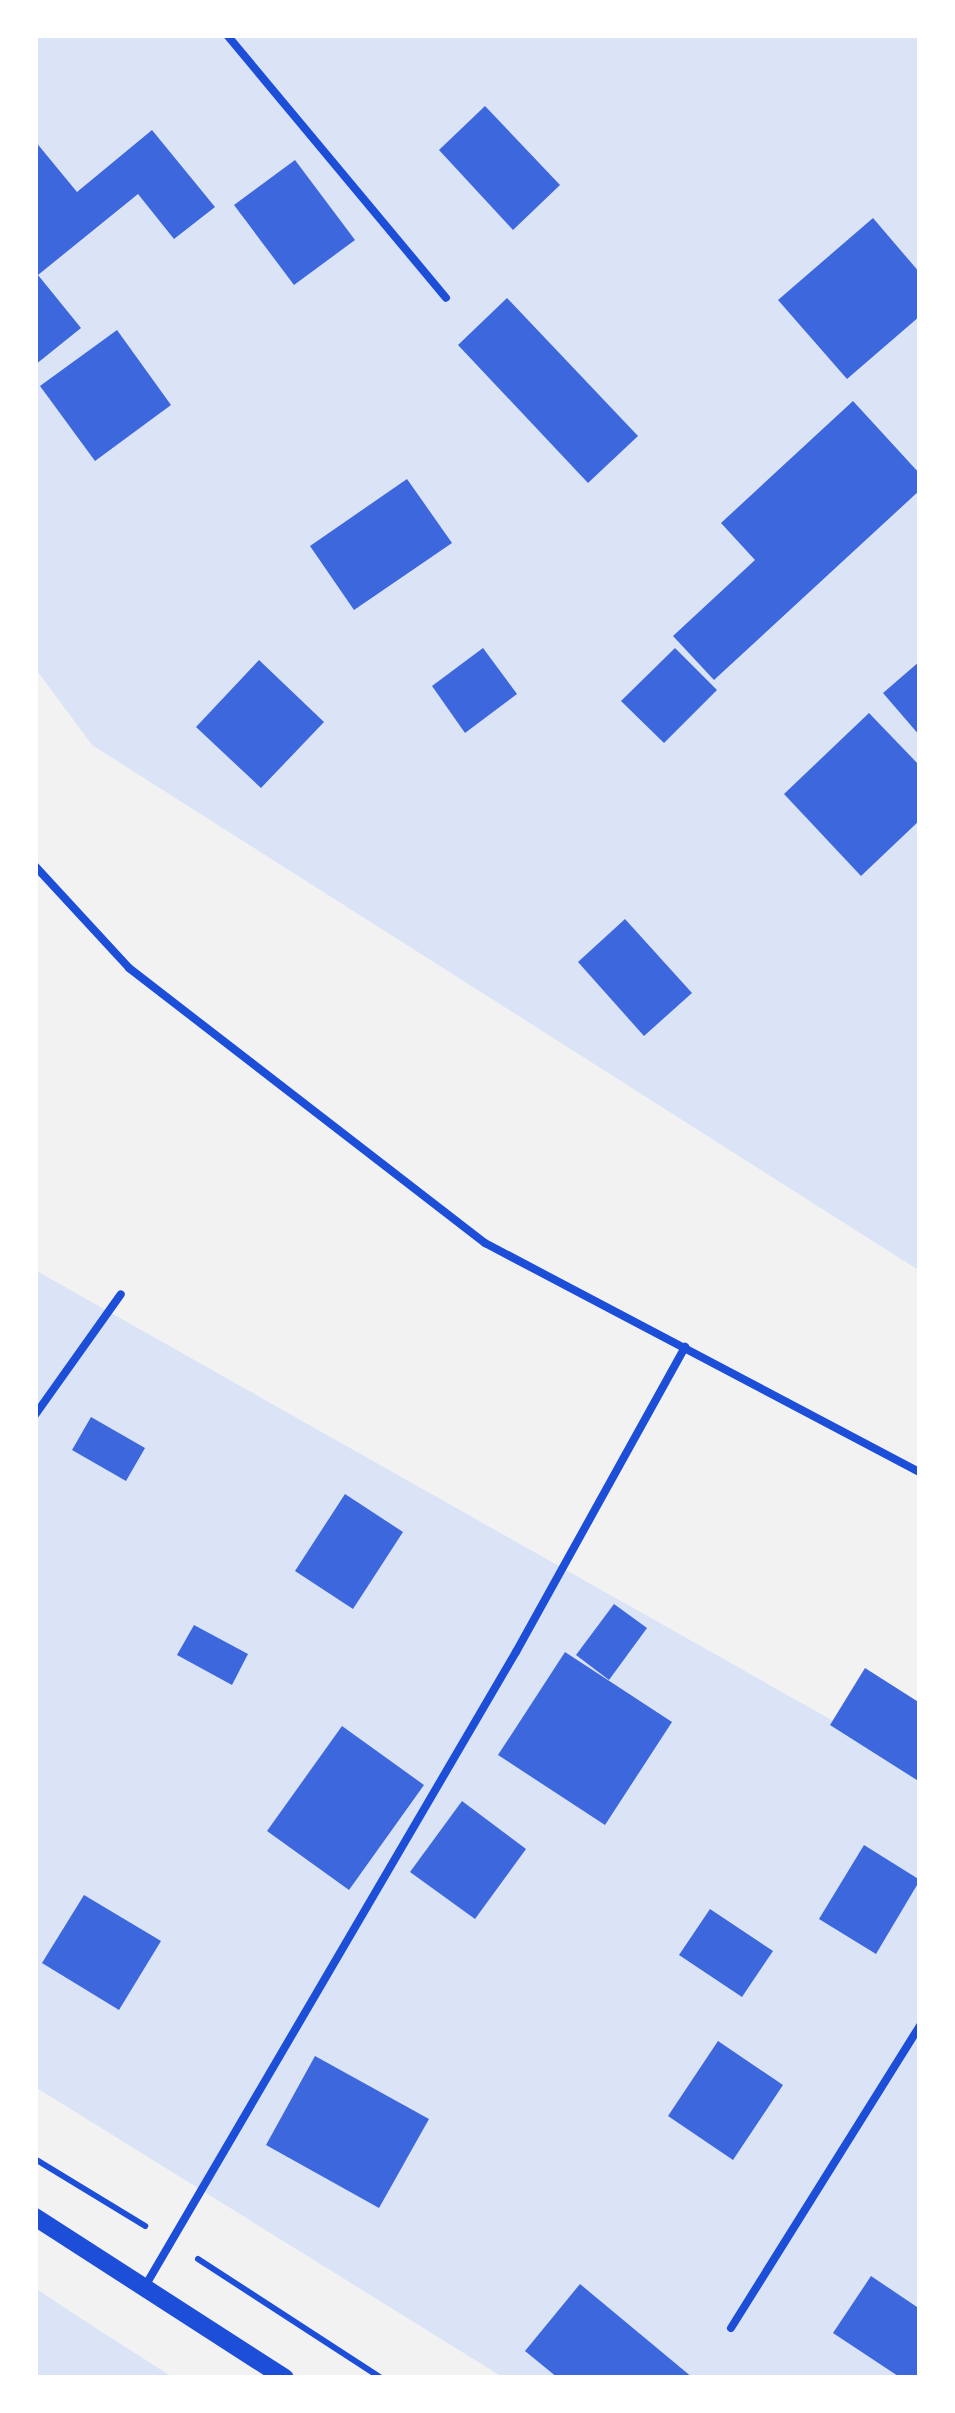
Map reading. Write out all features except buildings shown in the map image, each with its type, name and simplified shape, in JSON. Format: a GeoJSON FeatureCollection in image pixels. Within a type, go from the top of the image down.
{"type":"FeatureCollection","features":[{"type":"Feature","properties":{"kind":"street"},"geometry":{"type":"LineString","coordinates":[[35,2217],[285,2378]]}},
{"type":"Feature","properties":{"kind":"lane"},"geometry":{"type":"LineString","coordinates":[[227,35],[446,298]]}},
{"type":"Feature","properties":{"kind":"lane"},"geometry":{"type":"LineString","coordinates":[[35,866],[128,968],[485,1243],[920,1472]]}},
{"type":"Feature","properties":{"kind":"lane"},"geometry":{"type":"LineString","coordinates":[[35,1415],[121,1294]]}},
{"type":"Feature","properties":{"kind":"lane"},"geometry":{"type":"LineString","coordinates":[[143,2290],[506,1669],[685,1346]]}},
{"type":"Feature","properties":{"kind":"lane"},"geometry":{"type":"LineString","coordinates":[[732,2328],[920,2025]]}},
{"type":"Feature","properties":{"kind":"path"},"geometry":{"type":"LineString","coordinates":[[35,2159],[381,2378]]}},
{"type":"Feature","properties":{"kind":"shaded area"},"geometry":{"type":"Polygon","coordinates":[[[35,35],[920,35],[920,1271],[92,745],[35,668],[35,35]]]}},
{"type":"Feature","properties":{"kind":"shaded area"},"geometry":{"type":"Polygon","coordinates":[[[35,1270],[897,1757],[920,1753],[920,2378],[504,2378],[35,2087],[35,1270]]]}},
{"type":"Feature","properties":{"kind":"shaded area"},"geometry":{"type":"Polygon","coordinates":[[[35,2288],[94,2327],[174,2378],[35,2378],[35,2288]]]}}]}
